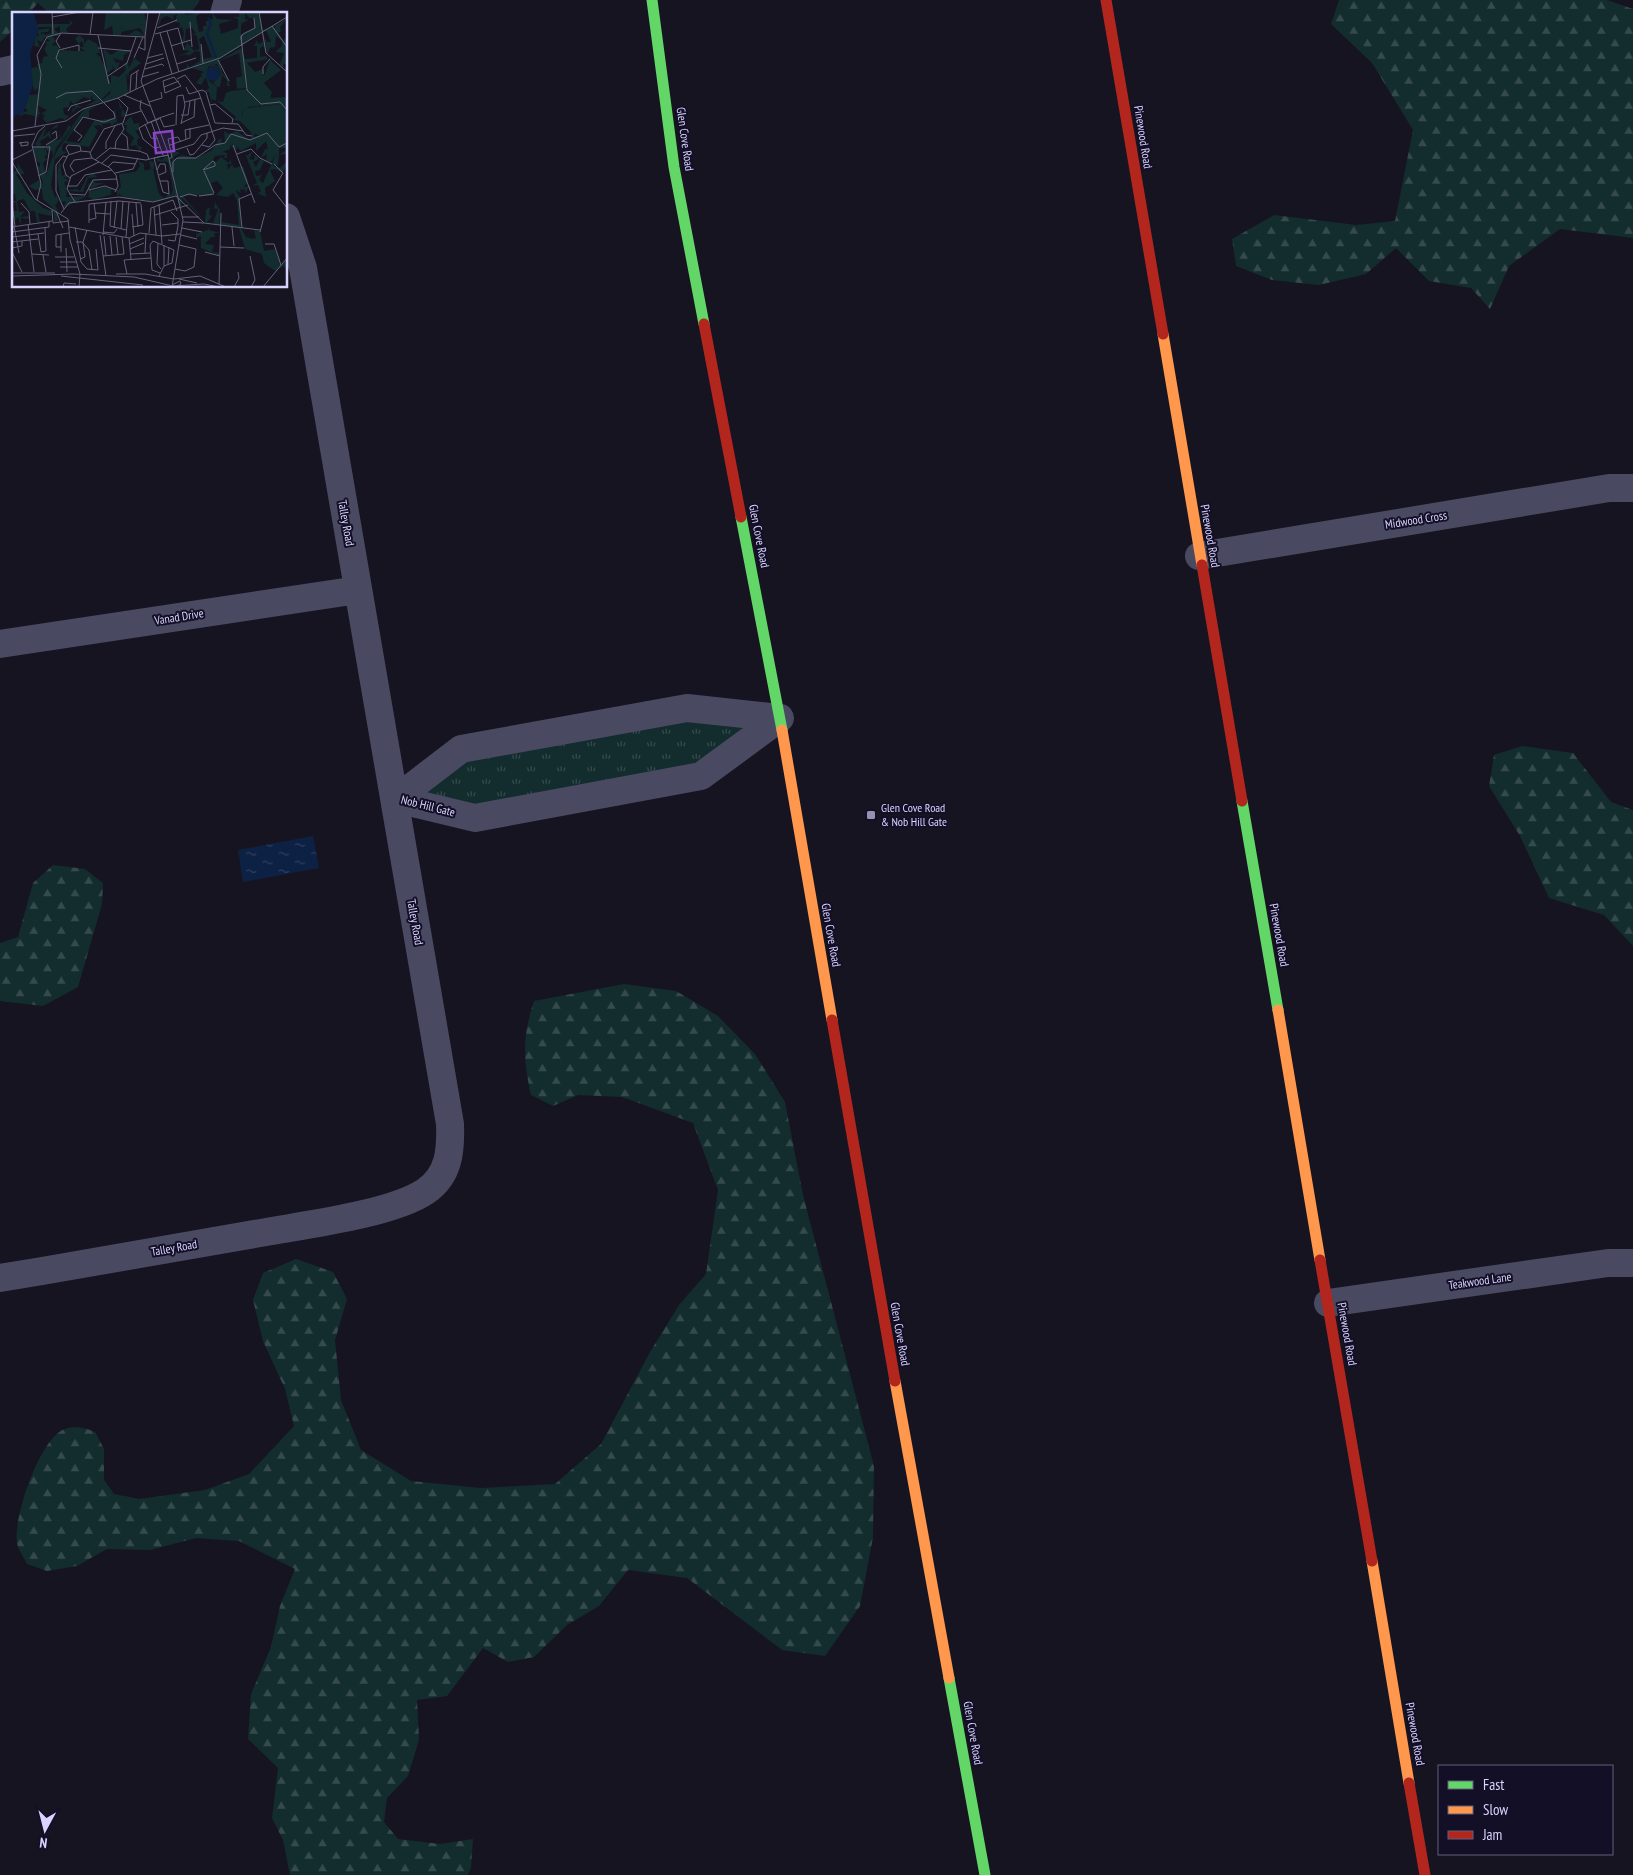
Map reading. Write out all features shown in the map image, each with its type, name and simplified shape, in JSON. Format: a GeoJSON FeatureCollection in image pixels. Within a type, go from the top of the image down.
{"type":"FeatureCollection","features":[{"type":"Feature","properties":{"kind":"street","name":"Glen Cove Road"},"geometry":{"type":"LineString","coordinates":[[652,0],[674,167],[780,718],[870,1246],[985,1875]]}},
{"type":"Feature","properties":{"kind":"street","name":"Pinewood Road"},"geometry":{"type":"LineString","coordinates":[[1106,0],[1199,556],[1425,1875]]}},
{"type":"Feature","properties":{"kind":"street","name":"Talley Road"},"geometry":{"type":"LineString","coordinates":[[0,1278],[337,1219],[408,1201],[426,1191],[441,1176],[451,1153],[450,1124],[396,799],[303,268],[288,223]]}},
{"type":"Feature","properties":{"kind":"street","name":"Midwood Cross"},"geometry":{"type":"LineString","coordinates":[[1199,556],[1609,488],[1633,488]]}},
{"type":"Feature","properties":{"kind":"street","name":"Vanad Drive"},"geometry":{"type":"LineString","coordinates":[[0,644],[358,590]]}},
{"type":"Feature","properties":{"kind":"street","name":"Nob Hill Gate"},"geometry":{"type":"LineString","coordinates":[[396,799],[461,749],[687,708],[780,718]]}},
{"type":"Feature","properties":{"kind":"street","name":"Nob Hill Gate"},"geometry":{"type":"LineString","coordinates":[[396,799],[476,818],[702,776],[780,718]]}},
{"type":"Feature","properties":{"kind":"street","name":"Teakwood Lane"},"geometry":{"type":"LineString","coordinates":[[1328,1303],[1608,1263],[1633,1263]]}},
{"type":"Feature","properties":{"kind":"green space"},"geometry":{"type":"Polygon","coordinates":[[[0,0],[200,0],[191,12],[48,12],[38,3],[30,12],[12,12],[12,31],[0,42],[0,0]]]}},
{"type":"Feature","properties":{"kind":"green space"},"geometry":{"type":"Polygon","coordinates":[[[1339,0],[1607,0],[1633,9],[1633,238],[1560,229],[1509,266],[1490,309],[1471,288],[1429,281],[1396,248],[1366,274],[1319,285],[1272,280],[1236,266],[1232,239],[1274,215],[1356,225],[1395,221],[1413,130],[1372,63],[1331,24],[1339,0]]]}},
{"type":"Feature","properties":{"kind":"green space"},"geometry":{"type":"Polygon","coordinates":[[[687,708],[780,718],[701,776],[475,818],[396,799],[461,749],[687,708]]]}},
{"type":"Feature","properties":{"kind":"green space"},"geometry":{"type":"Polygon","coordinates":[[[1522,746],[1573,753],[1611,802],[1633,810],[1633,946],[1604,915],[1549,898],[1520,836],[1489,786],[1494,755],[1522,746]]]}},
{"type":"Feature","properties":{"kind":"green space"},"geometry":{"type":"Polygon","coordinates":[[[53,865],[85,869],[103,883],[102,904],[78,987],[43,1006],[0,1001],[0,943],[18,937],[33,883],[53,865]]]}},
{"type":"Feature","properties":{"kind":"green space"},"geometry":{"type":"Polygon","coordinates":[[[624,984],[676,991],[718,1016],[755,1054],[785,1102],[803,1195],[874,1466],[873,1537],[860,1606],[825,1656],[782,1650],[687,1578],[628,1570],[599,1606],[567,1625],[534,1657],[508,1662],[483,1648],[447,1696],[417,1700],[419,1740],[408,1776],[387,1798],[384,1822],[398,1839],[440,1844],[473,1839],[471,1868],[468,1875],[290,1875],[283,1840],[272,1818],[278,1768],[248,1739],[251,1694],[271,1647],[280,1606],[295,1569],[239,1541],[196,1538],[150,1550],[107,1549],[77,1566],[47,1571],[27,1564],[17,1543],[19,1516],[30,1480],[46,1447],[56,1435],[65,1429],[73,1427],[95,1432],[104,1449],[104,1480],[114,1494],[139,1499],[205,1490],[249,1474],[294,1426],[285,1389],[263,1341],[253,1300],[263,1273],[296,1259],[333,1272],[347,1299],[335,1340],[341,1400],[361,1450],[411,1481],[480,1488],[555,1484],[601,1444],[650,1352],[679,1305],[706,1274],[718,1190],[693,1123],[622,1097],[578,1095],[553,1106],[531,1095],[526,1070],[525,1048],[527,1026],[534,1001],[624,984]]]}},
{"type":"Feature","properties":{"kind":"water"},"geometry":{"type":"Polygon","coordinates":[[[313,836],[319,868],[243,882],[238,850],[313,836]]]}},
{"type":"Feature","properties":{"kind":"traffic: fast"},"geometry":{"type":"LineString","coordinates":[[652,0],[674,167],[704,324]]}},
{"type":"Feature","properties":{"kind":"traffic: fast"},"geometry":{"type":"LineString","coordinates":[[741,517],[782,730]]}},
{"type":"Feature","properties":{"kind":"traffic: fast"},"geometry":{"type":"LineString","coordinates":[[1242,801],[1278,1010]]}},
{"type":"Feature","properties":{"kind":"traffic: fast"},"geometry":{"type":"LineString","coordinates":[[949,1678],[985,1875]]}},
{"type":"Feature","properties":{"kind":"traffic: slow"},"geometry":{"type":"LineString","coordinates":[[1163,334],[1202,565]]}},
{"type":"Feature","properties":{"kind":"traffic: slow"},"geometry":{"type":"LineString","coordinates":[[782,730],[832,1020]]}},
{"type":"Feature","properties":{"kind":"traffic: slow"},"geometry":{"type":"LineString","coordinates":[[1278,1010],[1320,1260]]}},
{"type":"Feature","properties":{"kind":"traffic: slow"},"geometry":{"type":"LineString","coordinates":[[895,1381],[949,1678]]}},
{"type":"Feature","properties":{"kind":"traffic: slow"},"geometry":{"type":"LineString","coordinates":[[1372,1561],[1409,1783]]}},
{"type":"Feature","properties":{"kind":"traffic: jam"},"geometry":{"type":"LineString","coordinates":[[1106,0],[1163,334]]}},
{"type":"Feature","properties":{"kind":"traffic: jam"},"geometry":{"type":"LineString","coordinates":[[704,324],[741,517]]}},
{"type":"Feature","properties":{"kind":"traffic: jam"},"geometry":{"type":"LineString","coordinates":[[1202,565],[1242,801]]}},
{"type":"Feature","properties":{"kind":"traffic: jam"},"geometry":{"type":"LineString","coordinates":[[832,1020],[895,1381]]}},
{"type":"Feature","properties":{"kind":"traffic: jam"},"geometry":{"type":"LineString","coordinates":[[1320,1260],[1372,1561]]}},
{"type":"Feature","properties":{"kind":"traffic: jam"},"geometry":{"type":"LineString","coordinates":[[1409,1783],[1425,1875]]}},
{"type":"Feature","properties":{"kind":"place","name":"Glen Cove Road & Nob Hill Gate"},"geometry":{"type":"Point","coordinates":[871,815]}}]}
